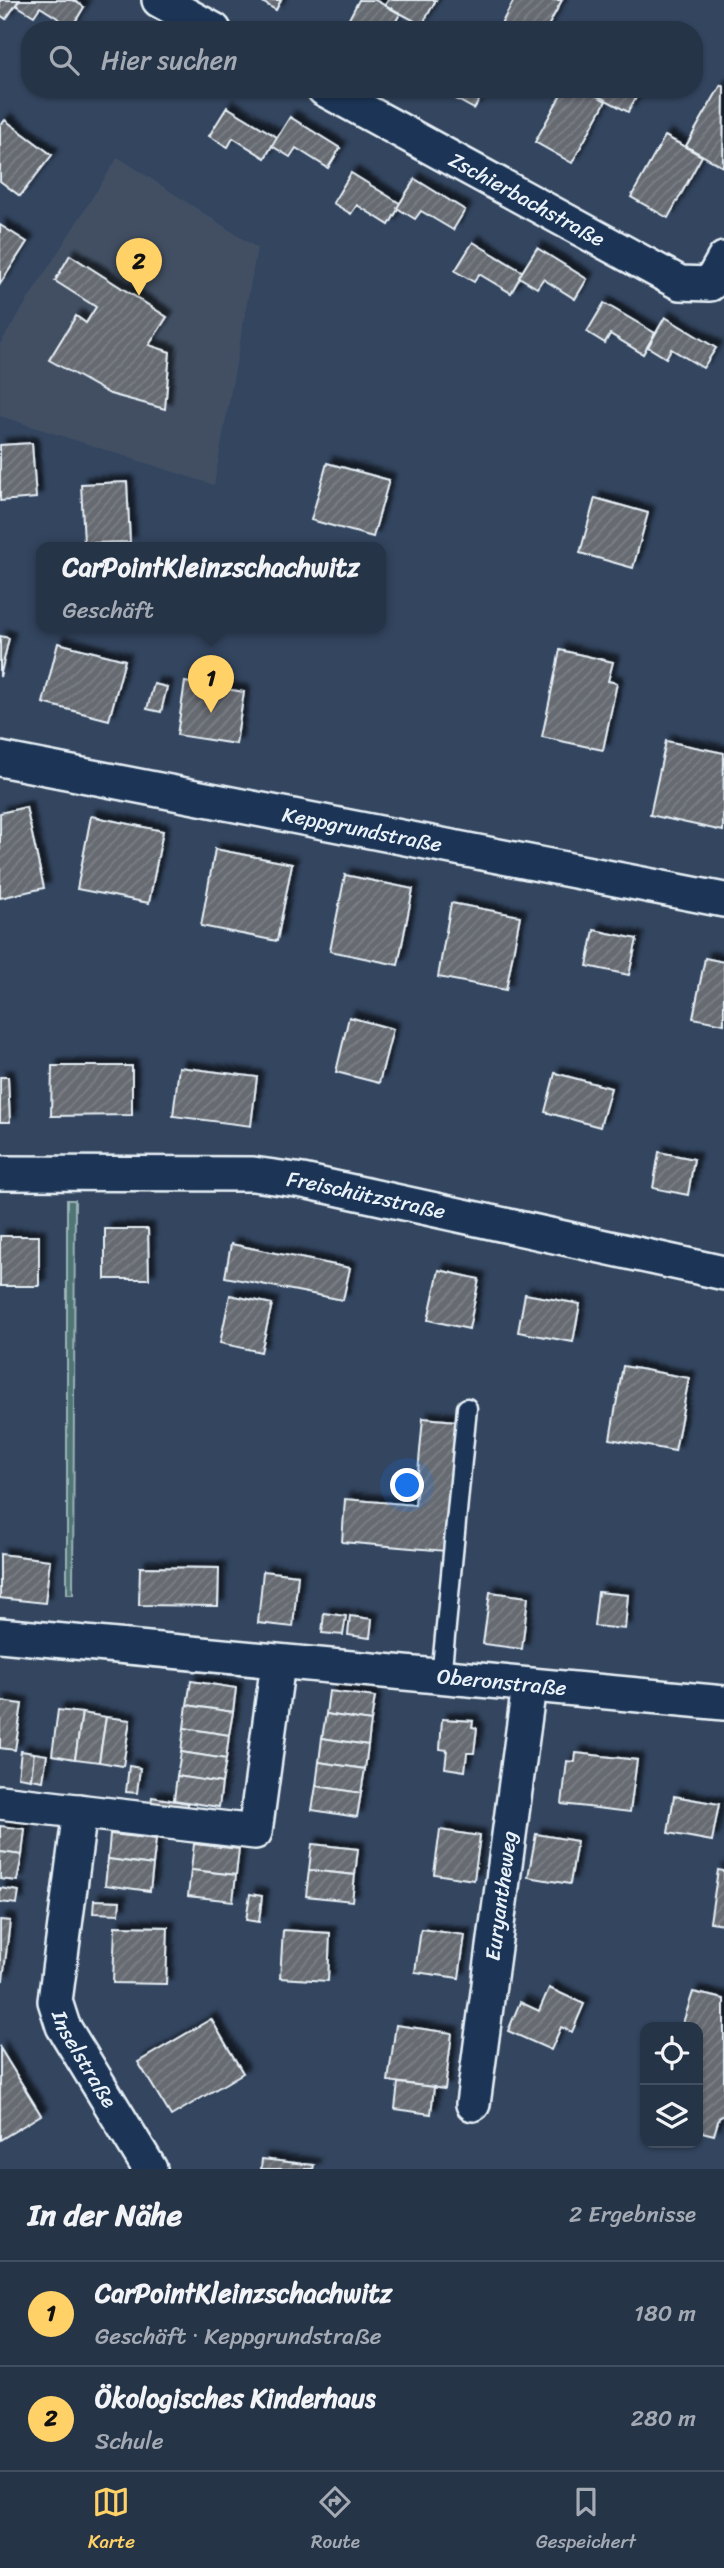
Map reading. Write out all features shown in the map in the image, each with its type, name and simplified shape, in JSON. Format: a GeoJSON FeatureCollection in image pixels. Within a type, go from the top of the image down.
{"type":"FeatureCollection","features":[{"type":"Feature","properties":{"kind":"street"},"geometry":{"type":"LineString","coordinates":[[159,0],[198,21]]}},
{"type":"Feature","properties":{"kind":"street","name":"Zschierbachstraße"},"geometry":{"type":"LineString","coordinates":[[341,98],[680,283],[710,284],[724,259]]}},
{"type":"Feature","properties":{"kind":"street","name":"Keppgrundstraße"},"geometry":{"type":"LineString","coordinates":[[0,759],[724,900]]}},
{"type":"Feature","properties":{"kind":"street","name":"Freischützstraße"},"geometry":{"type":"LineString","coordinates":[[0,1173],[253,1174],[303,1181],[724,1273]]}},
{"type":"Feature","properties":{"kind":"street","name":"Oberonstraße"},"geometry":{"type":"LineString","coordinates":[[0,1635],[724,1703]]}},
{"type":"Feature","properties":{"kind":"street"},"geometry":{"type":"LineString","coordinates":[[0,1802],[255,1832],[278,1663]]}},
{"type":"Feature","properties":{"kind":"street","name":"Euryantheweg"},"geometry":{"type":"LineString","coordinates":[[473,2104],[529,1686]]}},
{"type":"Feature","properties":{"kind":"street","name":"Inselstraße"},"geometry":{"type":"LineString","coordinates":[[80,1811],[55,2001],[63,2026],[150,2169]]}},
{"type":"Feature","properties":{"kind":"lane"},"geometry":{"type":"LineString","coordinates":[[441,1678],[467,1408]]}},
{"type":"Feature","properties":{"kind":"shaded area"},"geometry":{"type":"Polygon","coordinates":[[[118,157],[257,248],[214,485],[0,416],[0,344],[118,157]]]}},
{"type":"Feature","properties":{"kind":"green space"},"geometry":{"type":"Polygon","coordinates":[[[67,1200],[75,1200],[73,1594],[67,1594],[67,1200]]]}},
{"type":"Feature","properties":{"kind":"building"},"geometry":{"type":"Polygon","coordinates":[[[0,0],[19,0],[6,19],[0,15],[0,0]]]}},
{"type":"Feature","properties":{"kind":"building"},"geometry":{"type":"Polygon","coordinates":[[[20,0],[73,0],[84,7],[76,21],[62,21],[40,7],[34,16],[16,5],[20,0]]]}},
{"type":"Feature","properties":{"kind":"building"},"geometry":{"type":"Polygon","coordinates":[[[259,0],[281,0],[276,10],[259,0]]]}},
{"type":"Feature","properties":{"kind":"building"},"geometry":{"type":"Polygon","coordinates":[[[359,0],[375,0],[400,14],[396,21],[348,21],[359,0]]]}},
{"type":"Feature","properties":{"kind":"building"},"geometry":{"type":"Polygon","coordinates":[[[388,0],[436,0],[424,21],[415,21],[385,5],[388,0]]]}},
{"type":"Feature","properties":{"kind":"building"},"geometry":{"type":"Polygon","coordinates":[[[514,0],[562,0],[551,21],[503,21],[514,0]]]}},
{"type":"Feature","properties":{"kind":"building"},"geometry":{"type":"Polygon","coordinates":[[[721,85],[724,87],[723,167],[686,146],[721,85]]]}},
{"type":"Feature","properties":{"kind":"building"},"geometry":{"type":"Polygon","coordinates":[[[454,98],[481,98],[474,109],[454,98]]]}},
{"type":"Feature","properties":{"kind":"building"},"geometry":{"type":"Polygon","coordinates":[[[559,98],[600,98],[606,101],[572,163],[535,142],[559,98]]]}},
{"type":"Feature","properties":{"kind":"building"},"geometry":{"type":"Polygon","coordinates":[[[602,98],[636,98],[628,112],[602,98]]]}},
{"type":"Feature","properties":{"kind":"building"},"geometry":{"type":"Polygon","coordinates":[[[227,107],[277,137],[265,158],[233,138],[228,147],[209,136],[227,107]]]}},
{"type":"Feature","properties":{"kind":"building"},"geometry":{"type":"Polygon","coordinates":[[[290,117],[340,148],[328,168],[296,148],[290,157],[272,146],[290,117]]]}},
{"type":"Feature","properties":{"kind":"building"},"geometry":{"type":"Polygon","coordinates":[[[5,120],[52,155],[20,196],[0,181],[0,126],[5,120]]]}},
{"type":"Feature","properties":{"kind":"building"},"geometry":{"type":"Polygon","coordinates":[[[665,136],[702,156],[668,218],[631,197],[665,136]]]}},
{"type":"Feature","properties":{"kind":"building"},"geometry":{"type":"Polygon","coordinates":[[[351,173],[401,204],[389,225],[357,205],[351,214],[333,203],[351,173]]]}},
{"type":"Feature","properties":{"kind":"building"},"geometry":{"type":"Polygon","coordinates":[[[415,179],[465,210],[453,230],[421,211],[415,219],[397,208],[415,179]]]}},
{"type":"Feature","properties":{"kind":"building"},"geometry":{"type":"Polygon","coordinates":[[[0,225],[27,242],[0,284],[0,225]]]}},
{"type":"Feature","properties":{"kind":"building"},"geometry":{"type":"Polygon","coordinates":[[[473,242],[523,272],[511,293],[479,274],[474,282],[455,271],[473,242]]]}},
{"type":"Feature","properties":{"kind":"building"},"geometry":{"type":"Polygon","coordinates":[[[537,248],[587,279],[575,299],[543,279],[537,288],[519,277],[537,248]]]}},
{"type":"Feature","properties":{"kind":"building"},"geometry":{"type":"Polygon","coordinates":[[[70,255],[167,317],[149,345],[170,352],[165,409],[110,394],[49,360],[76,316],[86,323],[96,307],[55,281],[70,255]]]}},
{"type":"Feature","properties":{"kind":"building"},"geometry":{"type":"Polygon","coordinates":[[[604,303],[655,333],[643,354],[610,334],[605,343],[587,332],[604,303]]]}},
{"type":"Feature","properties":{"kind":"building"},"geometry":{"type":"Polygon","coordinates":[[[665,317],[716,348],[703,368],[671,349],[666,358],[648,347],[665,317]]]}},
{"type":"Feature","properties":{"kind":"building"},"geometry":{"type":"Polygon","coordinates":[[[32,443],[36,498],[0,501],[0,445],[32,443]]]}},
{"type":"Feature","properties":{"kind":"building"},"geometry":{"type":"Polygon","coordinates":[[[327,463],[389,480],[373,537],[311,520],[327,463]]]}},
{"type":"Feature","properties":{"kind":"building"},"geometry":{"type":"Polygon","coordinates":[[[127,482],[130,542],[84,542],[81,484],[127,482]]]}},
{"type":"Feature","properties":{"kind":"building"},"geometry":{"type":"Polygon","coordinates":[[[595,498],[648,513],[633,568],[580,553],[595,498]]]}},
{"type":"Feature","properties":{"kind":"building"},"geometry":{"type":"Polygon","coordinates":[[[0,636],[9,638],[0,677],[0,636]]]}},
{"type":"Feature","properties":{"kind":"building"},"geometry":{"type":"Polygon","coordinates":[[[58,643],[125,660],[109,720],[43,703],[58,643]]]}},
{"type":"Feature","properties":{"kind":"building"},"geometry":{"type":"Polygon","coordinates":[[[560,650],[613,662],[608,681],[617,683],[603,750],[542,737],[560,650]]]}},
{"type":"Feature","properties":{"kind":"building"},"geometry":{"type":"Polygon","coordinates":[[[185,682],[244,692],[236,744],[177,735],[185,682]]]}},
{"type":"Feature","properties":{"kind":"building"},"geometry":{"type":"Polygon","coordinates":[[[154,684],[167,687],[161,712],[147,709],[154,684]]]}},
{"type":"Feature","properties":{"kind":"building"},"geometry":{"type":"Polygon","coordinates":[[[666,741],[724,753],[723,831],[650,815],[666,741]]]}},
{"type":"Feature","properties":{"kind":"building"},"geometry":{"type":"Polygon","coordinates":[[[26,807],[44,888],[0,898],[0,813],[26,807]]]}},
{"type":"Feature","properties":{"kind":"building"},"geometry":{"type":"Polygon","coordinates":[[[91,816],[163,831],[149,903],[77,889],[91,816]]]}},
{"type":"Feature","properties":{"kind":"building"},"geometry":{"type":"Polygon","coordinates":[[[215,849],[292,864],[277,941],[201,926],[215,849]]]}},
{"type":"Feature","properties":{"kind":"building"},"geometry":{"type":"Polygon","coordinates":[[[345,875],[413,889],[398,965],[330,951],[345,875]]]}},
{"type":"Feature","properties":{"kind":"building"},"geometry":{"type":"Polygon","coordinates":[[[451,903],[520,916],[506,990],[438,977],[451,903]]]}},
{"type":"Feature","properties":{"kind":"building"},"geometry":{"type":"Polygon","coordinates":[[[594,930],[637,939],[629,975],[587,966],[594,930]]]}},
{"type":"Feature","properties":{"kind":"building"},"geometry":{"type":"Polygon","coordinates":[[[705,958],[724,962],[724,1024],[693,1018],[705,958]]]}},
{"type":"Feature","properties":{"kind":"building"},"geometry":{"type":"Polygon","coordinates":[[[349,1017],[393,1029],[379,1083],[336,1072],[349,1017]]]}},
{"type":"Feature","properties":{"kind":"building"},"geometry":{"type":"Polygon","coordinates":[[[52,1066],[132,1066],[132,1115],[51,1116],[52,1066]]]}},
{"type":"Feature","properties":{"kind":"building"},"geometry":{"type":"Polygon","coordinates":[[[179,1067],[257,1077],[251,1126],[173,1116],[179,1067]]]}},
{"type":"Feature","properties":{"kind":"building"},"geometry":{"type":"Polygon","coordinates":[[[555,1073],[611,1088],[600,1127],[545,1112],[555,1073]]]}},
{"type":"Feature","properties":{"kind":"building"},"geometry":{"type":"Polygon","coordinates":[[[0,1077],[8,1077],[10,1122],[0,1122],[0,1077]]]}},
{"type":"Feature","properties":{"kind":"building"},"geometry":{"type":"Polygon","coordinates":[[[659,1152],[694,1159],[688,1195],[653,1188],[659,1152]]]}},
{"type":"Feature","properties":{"kind":"building"},"geometry":{"type":"Polygon","coordinates":[[[105,1229],[148,1229],[149,1279],[105,1279],[105,1229]]]}},
{"type":"Feature","properties":{"kind":"building"},"geometry":{"type":"Polygon","coordinates":[[[0,1236],[39,1236],[39,1286],[0,1286],[0,1236]]]}},
{"type":"Feature","properties":{"kind":"building"},"geometry":{"type":"Polygon","coordinates":[[[231,1244],[350,1268],[343,1300],[225,1277],[231,1244]]]}},
{"type":"Feature","properties":{"kind":"building"},"geometry":{"type":"Polygon","coordinates":[[[439,1270],[479,1279],[469,1329],[428,1320],[439,1270]]]}},
{"type":"Feature","properties":{"kind":"building"},"geometry":{"type":"Polygon","coordinates":[[[525,1294],[580,1304],[573,1342],[518,1332],[525,1294]]]}},
{"type":"Feature","properties":{"kind":"building"},"geometry":{"type":"Polygon","coordinates":[[[230,1295],[272,1304],[261,1352],[220,1343],[230,1295]]]}},
{"type":"Feature","properties":{"kind":"building"},"geometry":{"type":"Polygon","coordinates":[[[623,1366],[689,1378],[675,1451],[610,1439],[623,1366]]]}},
{"type":"Feature","properties":{"kind":"building"},"geometry":{"type":"Polygon","coordinates":[[[423,1418],[457,1421],[446,1551],[342,1542],[345,1499],[415,1505],[423,1418]]]}},
{"type":"Feature","properties":{"kind":"building"},"geometry":{"type":"Polygon","coordinates":[[[0,1554],[50,1560],[45,1603],[0,1598],[0,1554]]]}},
{"type":"Feature","properties":{"kind":"building"},"geometry":{"type":"Polygon","coordinates":[[[140,1567],[219,1568],[218,1606],[139,1605],[140,1567]]]}},
{"type":"Feature","properties":{"kind":"building"},"geometry":{"type":"Polygon","coordinates":[[[263,1571],[298,1575],[293,1627],[258,1623],[263,1571]]]}},
{"type":"Feature","properties":{"kind":"building"},"geometry":{"type":"Polygon","coordinates":[[[490,1592],[528,1597],[522,1649],[483,1644],[490,1592]]]}},
{"type":"Feature","properties":{"kind":"building"},"geometry":{"type":"Polygon","coordinates":[[[598,1592],[628,1595],[625,1629],[594,1626],[598,1592]]]}},
{"type":"Feature","properties":{"kind":"building"},"geometry":{"type":"Polygon","coordinates":[[[324,1613],[346,1616],[343,1635],[322,1633],[324,1613]]]}},
{"type":"Feature","properties":{"kind":"building"},"geometry":{"type":"Polygon","coordinates":[[[350,1616],[372,1619],[370,1638],[348,1635],[350,1616]]]}},
{"type":"Feature","properties":{"kind":"building"},"geometry":{"type":"Polygon","coordinates":[[[191,1681],[236,1688],[233,1712],[187,1705],[191,1681]]]}},
{"type":"Feature","properties":{"kind":"building"},"geometry":{"type":"Polygon","coordinates":[[[329,1691],[375,1697],[371,1721],[326,1714],[329,1691]]]}},
{"type":"Feature","properties":{"kind":"building"},"geometry":{"type":"Polygon","coordinates":[[[0,1701],[22,1704],[15,1750],[0,1748],[0,1701]]]}},
{"type":"Feature","properties":{"kind":"building"},"geometry":{"type":"Polygon","coordinates":[[[187,1705],[233,1712],[229,1735],[184,1728],[187,1705]]]}},
{"type":"Feature","properties":{"kind":"building"},"geometry":{"type":"Polygon","coordinates":[[[58,1710],[82,1713],[75,1759],[52,1755],[58,1710]]]}},
{"type":"Feature","properties":{"kind":"building"},"geometry":{"type":"Polygon","coordinates":[[[82,1713],[106,1717],[99,1762],[75,1759],[82,1713]]]}},
{"type":"Feature","properties":{"kind":"building"},"geometry":{"type":"Polygon","coordinates":[[[326,1714],[371,1721],[368,1745],[322,1738],[326,1714]]]}},
{"type":"Feature","properties":{"kind":"building"},"geometry":{"type":"Polygon","coordinates":[[[106,1717],[130,1720],[123,1766],[99,1762],[106,1717]]]}},
{"type":"Feature","properties":{"kind":"building"},"geometry":{"type":"Polygon","coordinates":[[[442,1719],[473,1721],[472,1727],[477,1728],[474,1753],[467,1753],[465,1771],[445,1768],[447,1750],[440,1749],[442,1719]]]}},
{"type":"Feature","properties":{"kind":"building"},"geometry":{"type":"Polygon","coordinates":[[[184,1728],[229,1735],[226,1759],[181,1752],[184,1728]]]}},
{"type":"Feature","properties":{"kind":"building"},"geometry":{"type":"Polygon","coordinates":[[[322,1738],[368,1745],[365,1769],[319,1762],[322,1738]]]}},
{"type":"Feature","properties":{"kind":"building"},"geometry":{"type":"Polygon","coordinates":[[[21,1751],[34,1753],[31,1779],[18,1777],[21,1751]]]}},
{"type":"Feature","properties":{"kind":"building"},"geometry":{"type":"Polygon","coordinates":[[[181,1752],[226,1759],[222,1783],[177,1776],[181,1752]]]}},
{"type":"Feature","properties":{"kind":"building"},"geometry":{"type":"Polygon","coordinates":[[[34,1753],[47,1755],[43,1781],[31,1779],[34,1753]]]}},
{"type":"Feature","properties":{"kind":"building"},"geometry":{"type":"Polygon","coordinates":[[[576,1753],[637,1760],[630,1812],[562,1804],[567,1761],[575,1762],[576,1753]]]}},
{"type":"Feature","properties":{"kind":"building"},"geometry":{"type":"Polygon","coordinates":[[[319,1762],[365,1769],[361,1793],[316,1786],[319,1762]]]}},
{"type":"Feature","properties":{"kind":"building"},"geometry":{"type":"Polygon","coordinates":[[[129,1766],[140,1768],[137,1793],[126,1792],[129,1766]]]}},
{"type":"Feature","properties":{"kind":"building"},"geometry":{"type":"Polygon","coordinates":[[[177,1776],[222,1783],[219,1807],[174,1800],[177,1776]]]}},
{"type":"Feature","properties":{"kind":"building"},"geometry":{"type":"Polygon","coordinates":[[[316,1786],[361,1793],[357,1817],[312,1810],[316,1786]]]}},
{"type":"Feature","properties":{"kind":"building"},"geometry":{"type":"Polygon","coordinates":[[[674,1796],[719,1804],[712,1841],[668,1833],[674,1796]]]}},
{"type":"Feature","properties":{"kind":"building"},"geometry":{"type":"Polygon","coordinates":[[[152,1797],[188,1803],[187,1814],[150,1809],[152,1797]]]}},
{"type":"Feature","properties":{"kind":"building"},"geometry":{"type":"Polygon","coordinates":[[[0,1826],[25,1829],[22,1855],[0,1852],[0,1826]]]}},
{"type":"Feature","properties":{"kind":"building"},"geometry":{"type":"Polygon","coordinates":[[[440,1830],[480,1836],[474,1880],[434,1874],[440,1830]]]}},
{"type":"Feature","properties":{"kind":"building"},"geometry":{"type":"Polygon","coordinates":[[[110,1834],[156,1839],[153,1865],[108,1859],[110,1834]]]}},
{"type":"Feature","properties":{"kind":"building"},"geometry":{"type":"Polygon","coordinates":[[[536,1834],[577,1841],[570,1884],[528,1877],[536,1834]]]}},
{"type":"Feature","properties":{"kind":"building"},"geometry":{"type":"Polygon","coordinates":[[[194,1844],[239,1849],[236,1875],[191,1870],[194,1844]]]}},
{"type":"Feature","properties":{"kind":"building"},"geometry":{"type":"Polygon","coordinates":[[[312,1844],[358,1849],[355,1875],[309,1870],[312,1844]]]}},
{"type":"Feature","properties":{"kind":"building"},"geometry":{"type":"Polygon","coordinates":[[[0,1852],[22,1855],[17,1881],[0,1879],[0,1852]]]}},
{"type":"Feature","properties":{"kind":"building"},"geometry":{"type":"Polygon","coordinates":[[[108,1859],[153,1865],[150,1891],[105,1885],[108,1859]]]}},
{"type":"Feature","properties":{"kind":"building"},"geometry":{"type":"Polygon","coordinates":[[[191,1870],[236,1875],[233,1901],[188,1896],[191,1870]]]}},
{"type":"Feature","properties":{"kind":"building"},"geometry":{"type":"Polygon","coordinates":[[[309,1870],[355,1875],[352,1901],[306,1896],[309,1870]]]}},
{"type":"Feature","properties":{"kind":"building"},"geometry":{"type":"Polygon","coordinates":[[[718,1870],[724,1871],[724,1924],[710,1922],[718,1870]]]}},
{"type":"Feature","properties":{"kind":"building"},"geometry":{"type":"Polygon","coordinates":[[[0,1888],[19,1891],[17,1904],[0,1902],[0,1888]]]}},
{"type":"Feature","properties":{"kind":"building"},"geometry":{"type":"Polygon","coordinates":[[[250,1894],[262,1896],[259,1922],[246,1920],[250,1894]]]}},
{"type":"Feature","properties":{"kind":"building"},"geometry":{"type":"Polygon","coordinates":[[[94,1900],[120,1901],[119,1914],[93,1913],[94,1900]]]}},
{"type":"Feature","properties":{"kind":"building"},"geometry":{"type":"Polygon","coordinates":[[[0,1920],[10,1921],[3,1980],[0,1979],[0,1920]]]}},
{"type":"Feature","properties":{"kind":"building"},"geometry":{"type":"Polygon","coordinates":[[[115,1926],[168,1927],[166,1984],[113,1983],[115,1926]]]}},
{"type":"Feature","properties":{"kind":"building"},"geometry":{"type":"Polygon","coordinates":[[[421,1929],[465,1935],[459,1978],[415,1972],[421,1929]]]}},
{"type":"Feature","properties":{"kind":"building"},"geometry":{"type":"Polygon","coordinates":[[[283,1930],[330,1933],[328,1981],[280,1978],[283,1930]]]}},
{"type":"Feature","properties":{"kind":"building"},"geometry":{"type":"Polygon","coordinates":[[[549,1988],[584,2004],[572,2032],[561,2027],[551,2050],[508,2031],[520,2002],[539,2011],[549,1988]]]}},
{"type":"Feature","properties":{"kind":"building"},"geometry":{"type":"Polygon","coordinates":[[[693,1992],[724,1999],[724,2115],[719,2118],[714,2135],[703,2132],[703,2022],[683,2022],[693,1992]]]}},
{"type":"Feature","properties":{"kind":"building"},"geometry":{"type":"Polygon","coordinates":[[[211,2019],[243,2073],[171,2116],[138,2062],[211,2019]]]}},
{"type":"Feature","properties":{"kind":"building"},"geometry":{"type":"Polygon","coordinates":[[[396,2025],[452,2033],[445,2089],[388,2081],[396,2025]]]}},
{"type":"Feature","properties":{"kind":"building"},"geometry":{"type":"Polygon","coordinates":[[[0,2048],[41,2115],[0,2140],[0,2048]]]}},
{"type":"Feature","properties":{"kind":"building"},"geometry":{"type":"Polygon","coordinates":[[[398,2083],[434,2087],[431,2114],[395,2109],[398,2083]]]}},
{"type":"Feature","properties":{"kind":"building"},"geometry":{"type":"Polygon","coordinates":[[[262,2159],[314,2165],[313,2169],[261,2169],[262,2159]]]}},
{"type":"Feature","properties":{"kind":"place","name":"Ökologisches Kinderhaus"},"geometry":{"type":"Point","coordinates":[139,296]}},
{"type":"Feature","properties":{"kind":"place","name":"CarPointKleinzschachwitz"},"geometry":{"type":"Point","coordinates":[211,713]}}]}
